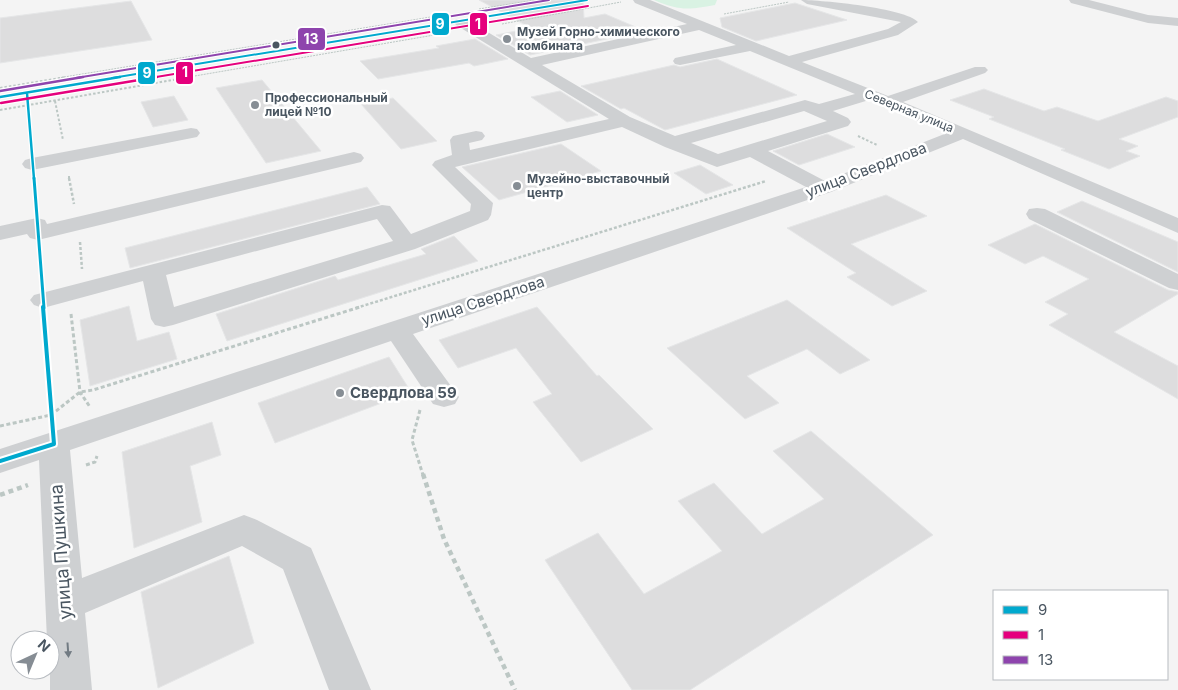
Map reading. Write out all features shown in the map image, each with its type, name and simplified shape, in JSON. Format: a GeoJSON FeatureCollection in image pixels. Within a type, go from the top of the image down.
{"type":"FeatureCollection","features":[{"type":"Feature","properties":{"kind":"street"},"geometry":{"type":"LineString","coordinates":[[788,61],[893,32],[911,22],[900,17],[807,0]]}},
{"type":"Feature","properties":{"kind":"street"},"geometry":{"type":"LineString","coordinates":[[1082,1],[1148,19],[1178,22]]}},
{"type":"Feature","properties":{"kind":"street","name":"Северная улица"},"geometry":{"type":"LineString","coordinates":[[634,3],[702,25],[963,133],[1178,226]]}},
{"type":"Feature","properties":{"kind":"street"},"geometry":{"type":"LineString","coordinates":[[1123,13],[1150,8]]}},
{"type":"Feature","properties":{"kind":"street"},"geometry":{"type":"LineString","coordinates":[[467,25],[624,121],[672,143],[717,160],[842,122],[806,105],[672,143]]}},
{"type":"Feature","properties":{"kind":"street"},"geometry":{"type":"LineString","coordinates":[[529,63],[702,25]]}},
{"type":"Feature","properties":{"kind":"street"},"geometry":{"type":"LineString","coordinates":[[680,61],[752,46]]}},
{"type":"Feature","properties":{"kind":"street"},"geometry":{"type":"LineString","coordinates":[[888,102],[980,70]]}},
{"type":"Feature","properties":{"kind":"street"},"geometry":{"type":"LineString","coordinates":[[818,110],[870,95]]}},
{"type":"Feature","properties":{"kind":"street"},"geometry":{"type":"LineString","coordinates":[[153,272],[164,319],[407,244],[480,215],[482,203],[442,164],[624,121]]}},
{"type":"Feature","properties":{"kind":"street"},"geometry":{"type":"LineString","coordinates":[[32,164],[191,133]]}},
{"type":"Feature","properties":{"kind":"street","name":"улица Свердлова"},"geometry":{"type":"LineString","coordinates":[[0,461],[824,188],[963,133]]}},
{"type":"Feature","properties":{"kind":"street"},"geometry":{"type":"LineString","coordinates":[[462,158],[459,140],[476,136]]}},
{"type":"Feature","properties":{"kind":"street"},"geometry":{"type":"LineString","coordinates":[[752,150],[792,173],[824,188]]}},
{"type":"Feature","properties":{"kind":"street"},"geometry":{"type":"LineString","coordinates":[[0,233],[37,229],[354,158]]}},
{"type":"Feature","properties":{"kind":"street"},"geometry":{"type":"LineString","coordinates":[[43,300],[382,211],[407,244]]}},
{"type":"Feature","properties":{"kind":"street"},"geometry":{"type":"LineString","coordinates":[[1037,214],[1178,283]]}},
{"type":"Feature","properties":{"kind":"street"},"geometry":{"type":"LineString","coordinates":[[397,330],[444,397]]}},
{"type":"Feature","properties":{"kind":"street","name":"улица Пушкина"},"geometry":{"type":"LineString","coordinates":[[54,444],[71,690]]}},
{"type":"Feature","properties":{"kind":"street"},"geometry":{"type":"LineString","coordinates":[[65,603],[244,530],[298,559],[350,690]]}},
{"type":"Feature","properties":{"kind":"path"},"geometry":{"type":"LineString","coordinates":[[476,10],[535,0]]}},
{"type":"Feature","properties":{"kind":"path"},"geometry":{"type":"LineString","coordinates":[[0,110],[467,25],[620,2],[634,3]]}},
{"type":"Feature","properties":{"kind":"path"},"geometry":{"type":"LineString","coordinates":[[725,14],[791,2]]}},
{"type":"Feature","properties":{"kind":"path"},"geometry":{"type":"LineString","coordinates":[[0,88],[446,14]]}},
{"type":"Feature","properties":{"kind":"path"},"geometry":{"type":"LineString","coordinates":[[857,135],[882,147]]}},
{"type":"Feature","properties":{"kind":"path"},"geometry":{"type":"LineString","coordinates":[[444,397],[421,406],[412,440],[444,539],[515,690]]}},
{"type":"Feature","properties":{"kind":"green space"},"geometry":{"type":"Polygon","coordinates":[[[654,0],[717,0],[715,5],[691,9],[678,8],[654,0]]]}},
{"type":"Feature","properties":{"kind":"building"},"geometry":{"type":"Polygon","coordinates":[[[479,0],[583,0],[584,18],[605,14],[645,31],[530,55],[496,35],[531,28],[479,0]]]}},
{"type":"Feature","properties":{"kind":"building"},"geometry":{"type":"Polygon","coordinates":[[[131,1],[152,40],[0,63],[0,18],[131,1]]]}},
{"type":"Feature","properties":{"kind":"building"},"geometry":{"type":"Polygon","coordinates":[[[795,3],[847,20],[756,41],[722,27],[720,18],[795,3]]]}},
{"type":"Feature","properties":{"kind":"building"},"geometry":{"type":"Polygon","coordinates":[[[475,39],[508,59],[474,66],[469,63],[378,79],[360,61],[439,48],[436,46],[475,39]]]}},
{"type":"Feature","properties":{"kind":"building"},"geometry":{"type":"Polygon","coordinates":[[[717,59],[797,95],[665,130],[624,108],[621,109],[581,86],[674,65],[680,67],[717,59]]]}},
{"type":"Feature","properties":{"kind":"building"},"geometry":{"type":"Polygon","coordinates":[[[262,80],[321,151],[266,163],[216,88],[262,80]]]}},
{"type":"Feature","properties":{"kind":"building"},"geometry":{"type":"Polygon","coordinates":[[[984,89],[1044,111],[1057,107],[1098,121],[1166,97],[1178,101],[1178,117],[1119,139],[1138,146],[1126,151],[1140,156],[1109,169],[1061,150],[1065,149],[989,119],[994,117],[950,100],[984,89]]]}},
{"type":"Feature","properties":{"kind":"building"},"geometry":{"type":"Polygon","coordinates":[[[560,91],[598,115],[567,122],[531,97],[560,91]]]}},
{"type":"Feature","properties":{"kind":"building"},"geometry":{"type":"Polygon","coordinates":[[[174,96],[188,120],[153,127],[141,102],[174,96]]]}},
{"type":"Feature","properties":{"kind":"building"},"geometry":{"type":"Polygon","coordinates":[[[393,98],[437,141],[401,149],[361,104],[393,98]]]}},
{"type":"Feature","properties":{"kind":"building"},"geometry":{"type":"Polygon","coordinates":[[[827,134],[855,147],[799,165],[773,151],[827,134]]]}},
{"type":"Feature","properties":{"kind":"building","name":"Музейно-выставочный центр"},"geometry":{"type":"Polygon","coordinates":[[[561,144],[601,171],[499,200],[462,167],[561,144]]]}},
{"type":"Feature","properties":{"kind":"building"},"geometry":{"type":"Polygon","coordinates":[[[700,165],[733,185],[706,194],[674,173],[700,165]]]}},
{"type":"Feature","properties":{"kind":"building"},"geometry":{"type":"Polygon","coordinates":[[[367,187],[380,204],[130,268],[125,248],[367,187]]]}},
{"type":"Feature","properties":{"kind":"building"},"geometry":{"type":"Polygon","coordinates":[[[886,195],[927,216],[851,244],[927,291],[892,306],[847,277],[856,273],[787,228],[886,195]]]}},
{"type":"Feature","properties":{"kind":"building"},"geometry":{"type":"Polygon","coordinates":[[[1082,201],[1178,242],[1178,272],[1057,212],[1082,201]]]}},
{"type":"Feature","properties":{"kind":"building"},"geometry":{"type":"Polygon","coordinates":[[[1035,224],[1168,290],[1178,292],[1178,294],[1114,332],[1178,366],[1178,399],[1049,325],[1068,314],[1045,302],[1089,279],[1043,256],[1025,264],[988,245],[1035,224]]]}},
{"type":"Feature","properties":{"kind":"building"},"geometry":{"type":"Polygon","coordinates":[[[454,236],[478,261],[227,341],[216,314],[335,276],[338,280],[426,254],[421,249],[454,236]]]}},
{"type":"Feature","properties":{"kind":"building"},"geometry":{"type":"Polygon","coordinates":[[[787,300],[870,360],[840,374],[807,349],[747,376],[779,403],[745,419],[667,348],[787,300]]]}},
{"type":"Feature","properties":{"kind":"building"},"geometry":{"type":"Polygon","coordinates":[[[129,306],[137,341],[169,332],[177,359],[90,386],[80,320],[129,306]]]}},
{"type":"Feature","properties":{"kind":"building"},"geometry":{"type":"Polygon","coordinates":[[[537,307],[597,376],[599,375],[653,429],[581,462],[533,402],[552,394],[516,348],[458,368],[439,340],[537,307]]]}},
{"type":"Feature","properties":{"kind":"building"},"geometry":{"type":"Polygon","coordinates":[[[389,357],[411,392],[275,443],[258,403],[389,357]]]}},
{"type":"Feature","properties":{"kind":"building"},"geometry":{"type":"Polygon","coordinates":[[[212,422],[221,455],[190,466],[202,522],[134,548],[122,452],[212,422]]]}},
{"type":"Feature","properties":{"kind":"building"},"geometry":{"type":"Polygon","coordinates":[[[811,431],[933,535],[690,690],[632,690],[545,560],[598,533],[644,594],[722,551],[678,501],[714,483],[762,534],[824,499],[773,451],[811,431]]]}},
{"type":"Feature","properties":{"kind":"building"},"geometry":{"type":"Polygon","coordinates":[[[229,556],[254,643],[158,688],[141,592],[229,556]]]}},
{"type":"Feature","properties":{"kind":"transit line","name":"13"},"geometry":{"type":"LineString","coordinates":[[0,91],[549,0]]}},
{"type":"Feature","properties":{"kind":"transit line","name":"9"},"geometry":{"type":"LineString","coordinates":[[0,97],[587,0]]}},
{"type":"Feature","properties":{"kind":"transit line","name":"1"},"geometry":{"type":"LineString","coordinates":[[1,103],[588,6]]}},
{"type":"Feature","properties":{"kind":"transit line","name":"9"},"geometry":{"type":"LineString","coordinates":[[0,461],[54,444],[27,93]]}},
{"type":"Feature","properties":{"kind":"place","name":"Музей Горно-химического комбината"},"geometry":{"type":"Point","coordinates":[507,39]}},
{"type":"Feature","properties":{"kind":"place","name":"Профессиональный лицей №10"},"geometry":{"type":"Point","coordinates":[255,105]}},
{"type":"Feature","properties":{"kind":"place","name":"Музейно-выставочный центр"},"geometry":{"type":"Point","coordinates":[517,186]}},
{"type":"Feature","properties":{"kind":"place","name":"Свердлова 59"},"geometry":{"type":"Point","coordinates":[340,393]}}]}
